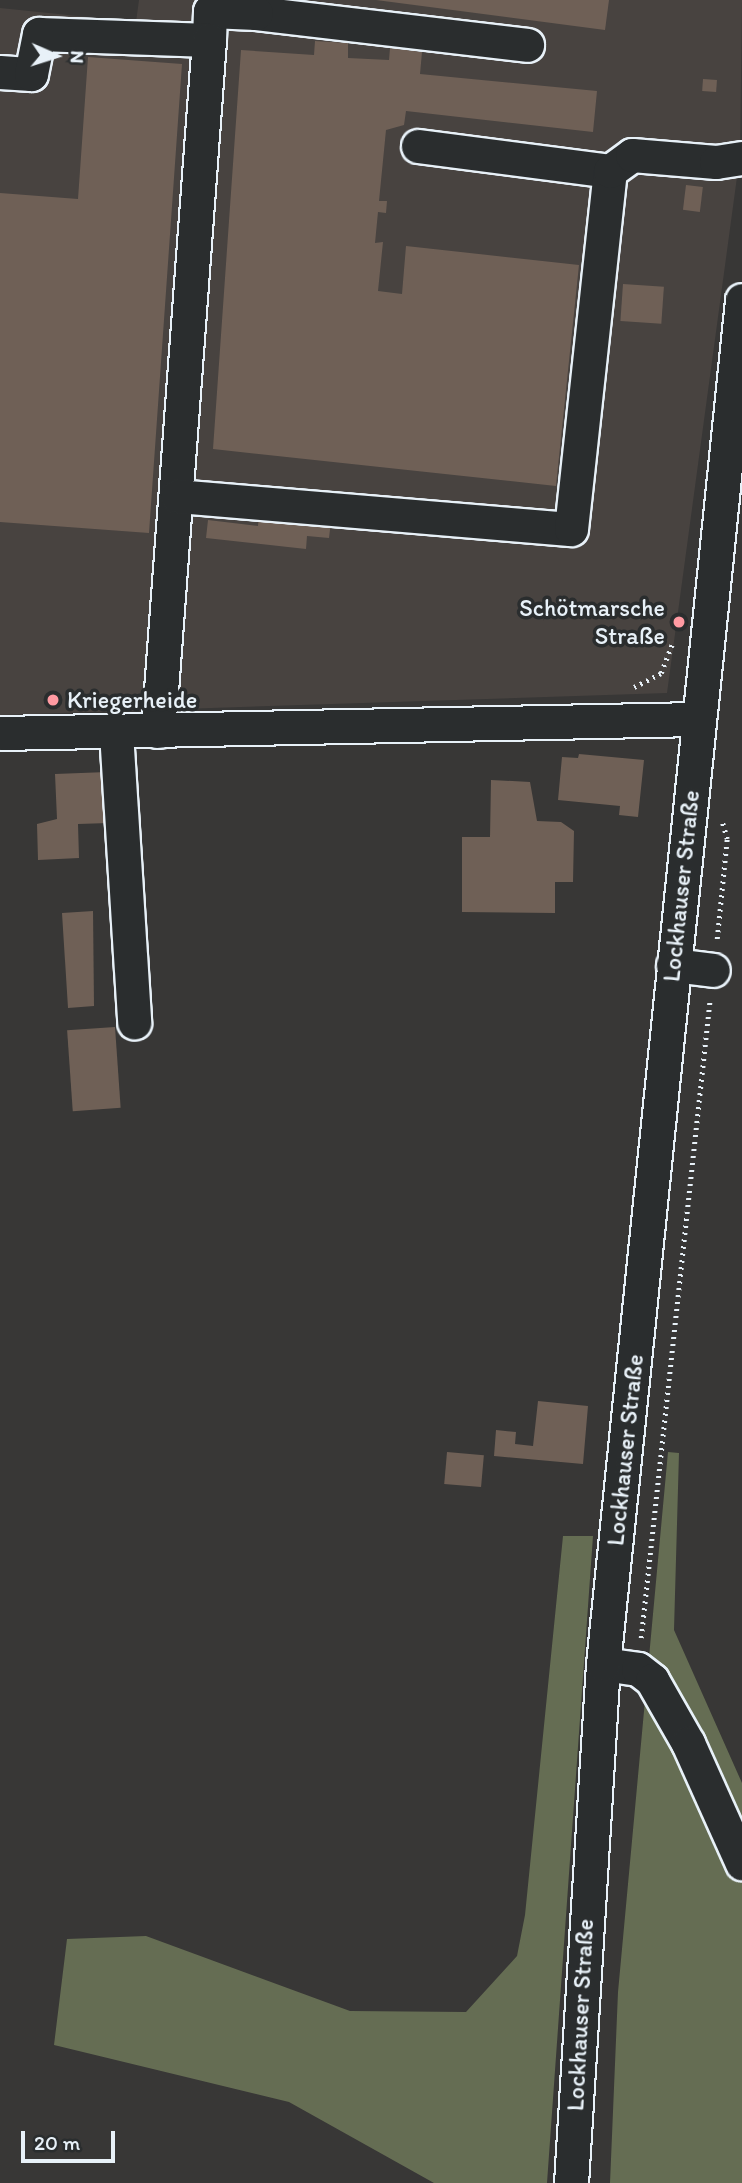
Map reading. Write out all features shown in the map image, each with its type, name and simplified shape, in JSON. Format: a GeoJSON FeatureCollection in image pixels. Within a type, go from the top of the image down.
{"type":"FeatureCollection","features":[{"type":"Feature","properties":{"kind":"street"},"geometry":{"type":"LineString","coordinates":[[158,731],[210,11],[257,6],[527,45]]}},
{"type":"Feature","properties":{"kind":"street"},"geometry":{"type":"LineString","coordinates":[[0,72],[31,74],[39,34],[209,40]]}},
{"type":"Feature","properties":{"kind":"street"},"geometry":{"type":"LineString","coordinates":[[418,146],[610,171],[632,155],[716,162],[742,158]]}},
{"type":"Feature","properties":{"kind":"street"},"geometry":{"type":"LineString","coordinates":[[177,496],[571,529],[610,171]]}},
{"type":"Feature","properties":{"kind":"street"},"geometry":{"type":"LineString","coordinates":[[0,733],[697,719],[742,300]]}},
{"type":"Feature","properties":{"kind":"street","name":"Lockhauser Straße"},"geometry":{"type":"LineString","coordinates":[[571,2183],[603,1664],[697,719]]}},
{"type":"Feature","properties":{"kind":"street"},"geometry":{"type":"LineString","coordinates":[[116,732],[134,1022]]}},
{"type":"Feature","properties":{"kind":"street"},"geometry":{"type":"LineString","coordinates":[[673,965],[713,970]]}},
{"type":"Feature","properties":{"kind":"street"},"geometry":{"type":"LineString","coordinates":[[603,1664],[638,1669],[652,1680],[688,1743],[742,1863]]}},
{"type":"Feature","properties":{"kind":"path"},"geometry":{"type":"LineString","coordinates":[[638,1669],[727,839],[721,816]]}},
{"type":"Feature","properties":{"kind":"shaded area"},"geometry":{"type":"Polygon","coordinates":[[[139,0],[742,0],[740,155],[667,693],[0,715],[0,8],[136,22],[139,0]]]}},
{"type":"Feature","properties":{"kind":"green space"},"geometry":{"type":"Polygon","coordinates":[[[668,1452],[679,1453],[674,1630],[742,1783],[742,2183],[610,2183],[618,1992],[668,1452]]]}},
{"type":"Feature","properties":{"kind":"green space"},"geometry":{"type":"Polygon","coordinates":[[[563,1536],[593,1536],[547,2183],[434,2183],[289,2102],[54,2045],[67,1939],[146,1936],[350,2011],[466,2012],[517,1956],[525,1915],[563,1536]]]}},
{"type":"Feature","properties":{"kind":"building"},"geometry":{"type":"Polygon","coordinates":[[[376,0],[609,0],[605,30],[376,0]]]}},
{"type":"Feature","properties":{"kind":"building"},"geometry":{"type":"Polygon","coordinates":[[[315,41],[348,43],[348,58],[389,60],[390,48],[422,52],[420,74],[597,91],[593,132],[406,111],[404,125],[386,130],[379,201],[387,201],[386,213],[378,212],[375,243],[383,242],[378,291],[402,294],[406,246],[579,265],[556,486],[213,449],[241,50],[314,55],[315,41]]]}},
{"type":"Feature","properties":{"kind":"building"},"geometry":{"type":"Polygon","coordinates":[[[88,57],[182,64],[149,533],[0,522],[0,193],[78,199],[88,57]]]}},
{"type":"Feature","properties":{"kind":"building"},"geometry":{"type":"Polygon","coordinates":[[[703,79],[717,80],[716,92],[702,91],[703,79]]]}},
{"type":"Feature","properties":{"kind":"building"},"geometry":{"type":"Polygon","coordinates":[[[686,185],[703,187],[700,212],[683,210],[686,185]]]}},
{"type":"Feature","properties":{"kind":"building"},"geometry":{"type":"Polygon","coordinates":[[[623,284],[664,287],[661,324],[620,321],[623,284]]]}},
{"type":"Feature","properties":{"kind":"building"},"geometry":{"type":"Polygon","coordinates":[[[259,513],[331,521],[329,538],[307,536],[306,549],[206,538],[208,520],[258,526],[259,513]]]}},
{"type":"Feature","properties":{"kind":"building"},"geometry":{"type":"Polygon","coordinates":[[[579,754],[644,760],[638,817],[619,815],[620,806],[558,800],[562,757],[578,758],[579,754]]]}},
{"type":"Feature","properties":{"kind":"building"},"geometry":{"type":"Polygon","coordinates":[[[107,772],[109,823],[78,824],[79,858],[38,860],[37,824],[57,819],[55,774],[107,772]]]}},
{"type":"Feature","properties":{"kind":"building"},"geometry":{"type":"Polygon","coordinates":[[[491,780],[530,782],[537,821],[561,822],[574,831],[573,882],[555,882],[555,913],[462,912],[462,837],[490,837],[491,780]]]}},
{"type":"Feature","properties":{"kind":"building"},"geometry":{"type":"Polygon","coordinates":[[[93,911],[94,1006],[68,1008],[62,913],[93,911]]]}},
{"type":"Feature","properties":{"kind":"building"},"geometry":{"type":"Polygon","coordinates":[[[115,1027],[121,1108],[73,1111],[67,1030],[115,1027]]]}},
{"type":"Feature","properties":{"kind":"building"},"geometry":{"type":"Polygon","coordinates":[[[538,1401],[588,1406],[583,1464],[494,1456],[496,1430],[516,1432],[515,1444],[533,1446],[538,1401]]]}},
{"type":"Feature","properties":{"kind":"building"},"geometry":{"type":"Polygon","coordinates":[[[447,1452],[484,1455],[481,1487],[444,1484],[447,1452]]]}},
{"type":"Feature","properties":{"kind":"place","name":"Schötmarsche Straße"},"geometry":{"type":"Point","coordinates":[679,622]}},
{"type":"Feature","properties":{"kind":"place","name":"Kriegerheide"},"geometry":{"type":"Point","coordinates":[53,700]}}]}
